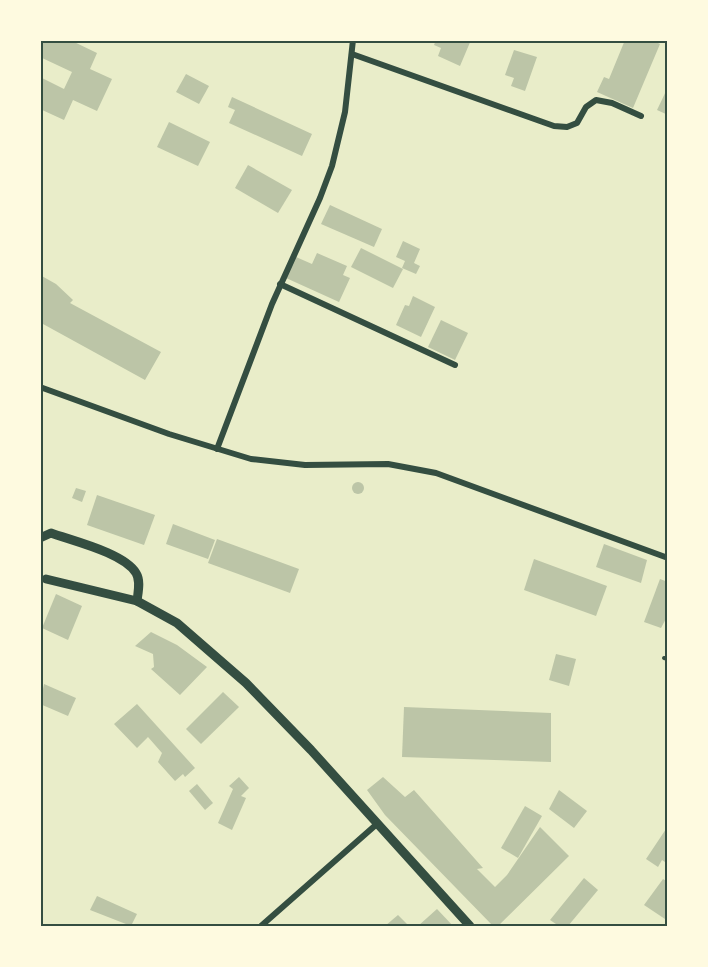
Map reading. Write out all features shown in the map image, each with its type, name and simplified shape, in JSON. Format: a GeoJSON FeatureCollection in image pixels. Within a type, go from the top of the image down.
{"type":"FeatureCollection","features":[{"type":"Feature","properties":{"kind":"street"},"geometry":{"type":"LineString","coordinates":[[217,449],[280,284],[320,198],[332,166],[345,112],[353,40]]}},
{"type":"Feature","properties":{"kind":"street"},"geometry":{"type":"LineString","coordinates":[[352,54],[555,126],[567,127],[577,123],[586,106],[596,100],[612,103],[641,116]]}},
{"type":"Feature","properties":{"kind":"street"},"geometry":{"type":"LineString","coordinates":[[280,284],[455,365]]}},
{"type":"Feature","properties":{"kind":"street"},"geometry":{"type":"LineString","coordinates":[[40,387],[217,449],[276,463],[319,466],[377,464],[428,471],[668,558]]}},
{"type":"Feature","properties":{"kind":"street"},"geometry":{"type":"LineString","coordinates":[[40,538],[51,533],[123,561],[136,573],[139,583],[137,601]]}},
{"type":"Feature","properties":{"kind":"street"},"geometry":{"type":"LineString","coordinates":[[44,582],[137,601],[177,623],[246,683],[378,823],[470,927]]}},
{"type":"Feature","properties":{"kind":"street"},"geometry":{"type":"LineString","coordinates":[[261,927],[378,823]]}},
{"type":"Feature","properties":{"kind":"building"},"geometry":{"type":"Polygon","coordinates":[[[40,40],[70,40],[97,53],[90,69],[112,79],[97,111],[73,100],[64,120],[40,109],[40,77],[64,89],[72,72],[40,57],[40,40]]]}},
{"type":"Feature","properties":{"kind":"building"},"geometry":{"type":"Polygon","coordinates":[[[436,40],[471,40],[460,66],[438,56],[441,48],[434,45],[436,40]]]}},
{"type":"Feature","properties":{"kind":"building"},"geometry":{"type":"Polygon","coordinates":[[[625,40],[652,40],[660,44],[633,108],[597,92],[604,77],[609,79],[625,40]]]}},
{"type":"Feature","properties":{"kind":"building"},"geometry":{"type":"Polygon","coordinates":[[[514,50],[537,57],[525,91],[511,86],[514,78],[505,75],[514,50]]]}},
{"type":"Feature","properties":{"kind":"building"},"geometry":{"type":"Polygon","coordinates":[[[186,74],[209,86],[199,104],[176,92],[186,74]]]}},
{"type":"Feature","properties":{"kind":"building"},"geometry":{"type":"Polygon","coordinates":[[[668,87],[668,115],[657,110],[668,87]]]}},
{"type":"Feature","properties":{"kind":"building"},"geometry":{"type":"Polygon","coordinates":[[[232,97],[312,134],[302,156],[229,123],[235,110],[228,107],[232,97]]]}},
{"type":"Feature","properties":{"kind":"building"},"geometry":{"type":"Polygon","coordinates":[[[169,122],[210,142],[198,166],[157,147],[169,122]]]}},
{"type":"Feature","properties":{"kind":"building"},"geometry":{"type":"Polygon","coordinates":[[[248,165],[292,190],[278,213],[235,188],[248,165]]]}},
{"type":"Feature","properties":{"kind":"building"},"geometry":{"type":"Polygon","coordinates":[[[330,205],[382,229],[374,247],[321,224],[330,205]]]}},
{"type":"Feature","properties":{"kind":"building"},"geometry":{"type":"Polygon","coordinates":[[[403,241],[420,249],[414,263],[420,266],[416,274],[402,268],[405,261],[396,257],[403,241]]]}},
{"type":"Feature","properties":{"kind":"building"},"geometry":{"type":"Polygon","coordinates":[[[361,248],[403,269],[393,288],[351,267],[361,248]]]}},
{"type":"Feature","properties":{"kind":"building"},"geometry":{"type":"Polygon","coordinates":[[[317,253],[347,266],[343,275],[350,278],[339,302],[286,278],[296,257],[312,264],[317,253]]]}},
{"type":"Feature","properties":{"kind":"building"},"geometry":{"type":"Polygon","coordinates":[[[40,275],[56,284],[73,300],[70,303],[161,352],[145,380],[43,324],[40,331],[40,275]]]}},
{"type":"Feature","properties":{"kind":"building"},"geometry":{"type":"Polygon","coordinates":[[[413,296],[435,307],[421,337],[396,325],[405,305],[409,306],[413,296]]]}},
{"type":"Feature","properties":{"kind":"building"},"geometry":{"type":"Polygon","coordinates":[[[441,320],[468,333],[455,360],[428,347],[441,320]]]}},
{"type":"Feature","properties":{"kind":"building"},"geometry":{"type":"Polygon","coordinates":[[[360,482],[364,488],[360,494],[356,494],[352,486],[360,482]]]}},
{"type":"Feature","properties":{"kind":"building"},"geometry":{"type":"Polygon","coordinates":[[[76,488],[86,491],[82,502],[72,498],[76,488]]]}},
{"type":"Feature","properties":{"kind":"building"},"geometry":{"type":"Polygon","coordinates":[[[97,495],[155,515],[144,545],[87,525],[97,495]]]}},
{"type":"Feature","properties":{"kind":"building"},"geometry":{"type":"Polygon","coordinates":[[[173,524],[215,540],[208,559],[166,544],[173,524]]]}},
{"type":"Feature","properties":{"kind":"building"},"geometry":{"type":"Polygon","coordinates":[[[217,539],[299,569],[290,593],[208,563],[217,539]]]}},
{"type":"Feature","properties":{"kind":"building"},"geometry":{"type":"Polygon","coordinates":[[[604,544],[647,560],[641,583],[596,567],[604,544]]]}},
{"type":"Feature","properties":{"kind":"building"},"geometry":{"type":"Polygon","coordinates":[[[534,559],[607,586],[596,616],[524,590],[534,559]]]}},
{"type":"Feature","properties":{"kind":"building"},"geometry":{"type":"Polygon","coordinates":[[[660,579],[668,582],[668,615],[661,628],[644,622],[660,579]]]}},
{"type":"Feature","properties":{"kind":"building"},"geometry":{"type":"Polygon","coordinates":[[[56,594],[82,606],[68,640],[42,628],[56,594]]]}},
{"type":"Feature","properties":{"kind":"building"},"geometry":{"type":"Polygon","coordinates":[[[151,632],[177,645],[207,667],[180,695],[151,669],[154,667],[153,654],[135,646],[151,632]]]}},
{"type":"Feature","properties":{"kind":"building"},"geometry":{"type":"Polygon","coordinates":[[[556,654],[576,659],[569,686],[549,680],[556,654]]]}},
{"type":"Feature","properties":{"kind":"building"},"geometry":{"type":"Polygon","coordinates":[[[44,684],[76,698],[68,716],[40,704],[44,684]]]}},
{"type":"Feature","properties":{"kind":"building"},"geometry":{"type":"Polygon","coordinates":[[[223,692],[239,707],[201,744],[186,729],[223,692]]]}},
{"type":"Feature","properties":{"kind":"building"},"geometry":{"type":"Polygon","coordinates":[[[137,704],[195,768],[185,777],[183,774],[175,781],[158,762],[162,753],[148,737],[137,748],[114,724],[137,704]]]}},
{"type":"Feature","properties":{"kind":"building"},"geometry":{"type":"Polygon","coordinates":[[[404,707],[551,713],[551,762],[402,757],[404,707]]]}},
{"type":"Feature","properties":{"kind":"building"},"geometry":{"type":"Polygon","coordinates":[[[239,777],[249,788],[241,796],[246,798],[232,830],[218,823],[233,789],[229,786],[239,777]]]}},
{"type":"Feature","properties":{"kind":"building"},"geometry":{"type":"Polygon","coordinates":[[[383,777],[405,797],[414,790],[483,868],[477,869],[495,887],[507,875],[540,827],[569,856],[498,926],[493,926],[385,815],[367,790],[383,777]]]}},
{"type":"Feature","properties":{"kind":"building"},"geometry":{"type":"Polygon","coordinates":[[[197,784],[213,803],[205,810],[189,791],[197,784]]]}},
{"type":"Feature","properties":{"kind":"building"},"geometry":{"type":"Polygon","coordinates":[[[559,790],[587,811],[574,828],[549,809],[559,790]]]}},
{"type":"Feature","properties":{"kind":"building"},"geometry":{"type":"Polygon","coordinates":[[[525,806],[542,816],[518,858],[501,848],[525,806]]]}},
{"type":"Feature","properties":{"kind":"building"},"geometry":{"type":"Polygon","coordinates":[[[668,826],[668,864],[662,860],[658,867],[646,859],[668,826]]]}},
{"type":"Feature","properties":{"kind":"building"},"geometry":{"type":"Polygon","coordinates":[[[584,878],[598,890],[568,926],[559,926],[550,920],[584,878]]]}},
{"type":"Feature","properties":{"kind":"building"},"geometry":{"type":"Polygon","coordinates":[[[663,879],[668,882],[668,921],[644,905],[663,879]]]}},
{"type":"Feature","properties":{"kind":"building"},"geometry":{"type":"Polygon","coordinates":[[[97,896],[137,914],[131,926],[90,910],[97,896]]]}},
{"type":"Feature","properties":{"kind":"building"},"geometry":{"type":"Polygon","coordinates":[[[437,909],[453,926],[418,926],[437,909]]]}},
{"type":"Feature","properties":{"kind":"building"},"geometry":{"type":"Polygon","coordinates":[[[398,915],[409,926],[385,926],[398,915]]]}}]}
